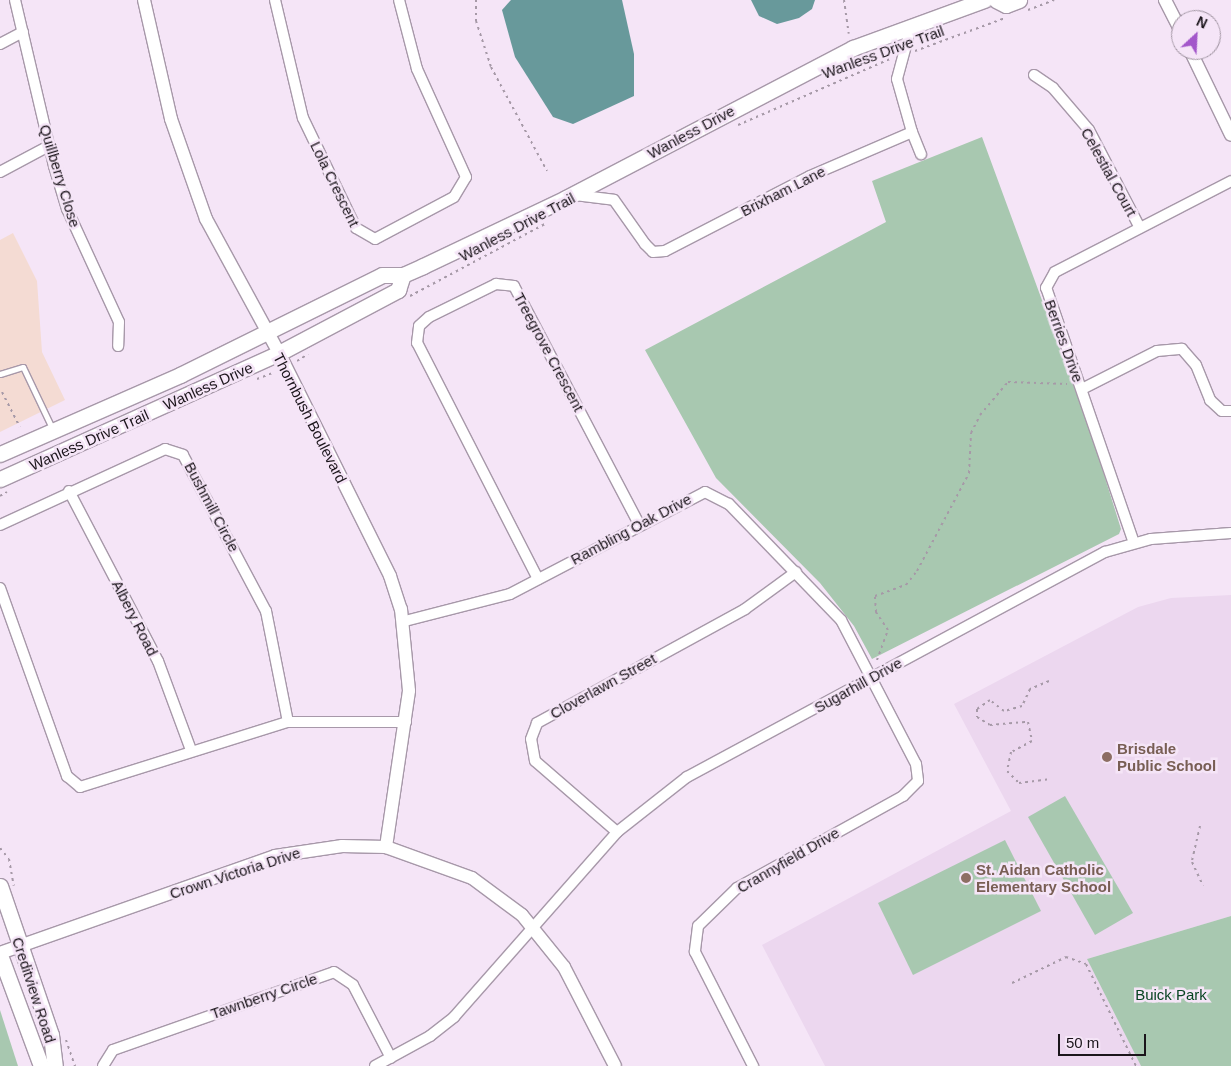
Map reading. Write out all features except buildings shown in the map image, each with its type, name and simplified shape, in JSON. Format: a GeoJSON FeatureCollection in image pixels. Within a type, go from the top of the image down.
{"type":"FeatureCollection","features":[{"type":"Feature","properties":{"kind":"main road","name":"Wanless Drive"},"geometry":{"type":"LineString","coordinates":[[0,454],[267,333],[382,275],[403,275],[571,195],[853,48],[984,0]]}},
{"type":"Feature","properties":{"kind":"main road"},"geometry":{"type":"LineString","coordinates":[[996,0],[1006,5],[1020,6]]}},
{"type":"Feature","properties":{"kind":"main road","name":"Wanless Drive"},"geometry":{"type":"LineString","coordinates":[[5,484],[282,360],[398,290],[403,275]]}},
{"type":"Feature","properties":{"kind":"main road","name":"Creditview Road"},"geometry":{"type":"LineString","coordinates":[[0,886],[51,1035],[55,1066]]}},
{"type":"Feature","properties":{"kind":"main road","name":"Creditview Road"},"geometry":{"type":"LineString","coordinates":[[0,954],[42,1066]]}},
{"type":"Feature","properties":{"kind":"street","name":"Quillberry Close"},"geometry":{"type":"LineString","coordinates":[[15,0],[49,146],[67,209],[119,322],[118,346]]}},
{"type":"Feature","properties":{"kind":"street","name":"Thornbush Boulevard"},"geometry":{"type":"LineString","coordinates":[[144,0],[190,178],[206,219],[282,360],[390,576],[405,621],[410,672],[406,722],[386,847]]}},
{"type":"Feature","properties":{"kind":"street","name":"Lola Crescent"},"geometry":{"type":"LineString","coordinates":[[275,0],[303,118],[356,228],[364,236],[375,239],[454,197],[466,177],[416,69],[399,0]]}},
{"type":"Feature","properties":{"kind":"street"},"geometry":{"type":"LineString","coordinates":[[1165,0],[1171,12]]}},
{"type":"Feature","properties":{"kind":"street"},"geometry":{"type":"LineString","coordinates":[[911,27],[901,56],[897,79],[912,132],[921,154]]}},
{"type":"Feature","properties":{"kind":"street"},"geometry":{"type":"LineString","coordinates":[[0,44],[23,32]]}},
{"type":"Feature","properties":{"kind":"street"},"geometry":{"type":"LineString","coordinates":[[1195,60],[1231,135]]}},
{"type":"Feature","properties":{"kind":"street","name":"Celestial Court"},"geometry":{"type":"LineString","coordinates":[[1034,75],[1053,88],[1089,130],[1140,228]]}},
{"type":"Feature","properties":{"kind":"street","name":"Brixham Lane"},"geometry":{"type":"LineString","coordinates":[[571,195],[614,200],[645,244],[653,252],[665,250],[810,176],[912,132]]}},
{"type":"Feature","properties":{"kind":"street"},"geometry":{"type":"LineString","coordinates":[[0,172],[49,146]]}},
{"type":"Feature","properties":{"kind":"street","name":"Berries Drive"},"geometry":{"type":"LineString","coordinates":[[1134,543],[1082,389],[1048,298],[1049,279],[1140,228],[1231,181]]}},
{"type":"Feature","properties":{"kind":"street","name":"Treegrove Crescent"},"geometry":{"type":"LineString","coordinates":[[538,579],[417,343],[420,326],[429,317],[496,284],[514,286],[639,524]]}},
{"type":"Feature","properties":{"kind":"street"},"geometry":{"type":"LineString","coordinates":[[1082,389],[1157,351],[1182,349],[1196,365],[1210,400],[1222,411],[1231,412]]}},
{"type":"Feature","properties":{"kind":"street","name":"Bushmill Circle"},"geometry":{"type":"LineString","coordinates":[[0,525],[69,491],[164,449],[183,455],[266,611],[288,722]]}},
{"type":"Feature","properties":{"kind":"street","name":"Albery Road"},"geometry":{"type":"LineString","coordinates":[[69,491],[158,661],[191,750]]}},
{"type":"Feature","properties":{"kind":"street","name":"Rambling Oak Drive"},"geometry":{"type":"LineString","coordinates":[[405,621],[483,605],[538,579],[696,494],[716,494],[796,572],[841,620],[872,677]]}},
{"type":"Feature","properties":{"kind":"street","name":"Sugarhill Drive"},"geometry":{"type":"LineString","coordinates":[[534,926],[617,832],[687,777],[1078,565],[1134,543],[1231,533]]}},
{"type":"Feature","properties":{"kind":"street","name":"Cloverlawn Street"},"geometry":{"type":"LineString","coordinates":[[617,832],[535,761],[531,739],[538,723],[745,609],[796,572]]}},
{"type":"Feature","properties":{"kind":"street"},"geometry":{"type":"LineString","coordinates":[[0,588],[72,783],[89,786],[191,750],[288,722],[406,722]]}},
{"type":"Feature","properties":{"kind":"street","name":"Crannyfield Drive"},"geometry":{"type":"LineString","coordinates":[[753,1066],[695,952],[694,934],[737,888],[913,789],[918,781],[916,764],[872,677]]}},
{"type":"Feature","properties":{"kind":"street","name":"Crown Victoria Drive"},"geometry":{"type":"LineString","coordinates":[[0,954],[20,945],[275,856],[342,846],[386,847],[472,878],[506,900],[534,926],[564,967],[616,1066]]}},
{"type":"Feature","properties":{"kind":"street"},"geometry":{"type":"LineString","coordinates":[[375,1066],[430,1036],[454,1017],[534,926]]}},
{"type":"Feature","properties":{"kind":"street","name":"Tawnberry Circle"},"geometry":{"type":"LineString","coordinates":[[103,1066],[114,1050],[334,972],[353,985],[391,1058]]}},
{"type":"Feature","properties":{"kind":"lane"},"geometry":{"type":"LineString","coordinates":[[0,374],[23,367],[53,430]]}},
{"type":"Feature","properties":{"kind":"path"},"geometry":{"type":"LineString","coordinates":[[476,0],[476,21],[490,67],[546,171]]}},
{"type":"Feature","properties":{"kind":"path"},"geometry":{"type":"LineString","coordinates":[[844,0],[853,48]]}},
{"type":"Feature","properties":{"kind":"path"},"geometry":{"type":"LineString","coordinates":[[1020,6],[1054,0]]}},
{"type":"Feature","properties":{"kind":"path","name":"Wanless Drive Trail"},"geometry":{"type":"LineString","coordinates":[[728,129],[901,56],[1013,15]]}},
{"type":"Feature","properties":{"kind":"path","name":"Wanless Drive Trail"},"geometry":{"type":"LineString","coordinates":[[404,300],[556,218]]}},
{"type":"Feature","properties":{"kind":"path"},"geometry":{"type":"LineString","coordinates":[[254,379],[282,360],[313,349]]}},
{"type":"Feature","properties":{"kind":"path"},"geometry":{"type":"LineString","coordinates":[[878,660],[888,630],[876,612],[875,596],[906,585],[917,571],[969,472],[971,433],[980,415],[1008,382],[1071,384]]}},
{"type":"Feature","properties":{"kind":"path"},"geometry":{"type":"LineString","coordinates":[[2,392],[20,427]]}},
{"type":"Feature","properties":{"kind":"path"},"geometry":{"type":"LineString","coordinates":[[0,496],[5,484]]}},
{"type":"Feature","properties":{"kind":"path"},"geometry":{"type":"LineString","coordinates":[[1049,681],[1030,689],[1022,706],[1004,711],[990,700],[978,709],[977,717],[990,726],[1028,722],[1032,741],[1011,752],[1007,771],[1019,783],[1051,779]]}},
{"type":"Feature","properties":{"kind":"path"},"geometry":{"type":"LineString","coordinates":[[1200,826],[1192,862],[1203,886]]}},
{"type":"Feature","properties":{"kind":"path"},"geometry":{"type":"LineString","coordinates":[[1012,983],[1066,957],[1086,964],[1136,1066]]}},
{"type":"Feature","properties":{"kind":"path"},"geometry":{"type":"LineString","coordinates":[[70,1054],[75,1066]]}},
{"type":"Feature","properties":{"kind":"shaded area"},"geometry":{"type":"Polygon","coordinates":[[[511,0],[622,0],[634,54],[634,96],[573,124],[553,117],[515,57],[502,10],[511,0]]]}},
{"type":"Feature","properties":{"kind":"shaded area"},"geometry":{"type":"Polygon","coordinates":[[[751,0],[815,0],[812,9],[799,18],[777,24],[759,16],[751,0]]]}},
{"type":"Feature","properties":{"kind":"shaded area"},"geometry":{"type":"Polygon","coordinates":[[[13,233],[37,281],[42,352],[65,400],[0,432],[0,240],[13,233]]]}},
{"type":"Feature","properties":{"kind":"shaded area"},"geometry":{"type":"Polygon","coordinates":[[[1231,595],[1231,916],[1087,959],[1141,1066],[825,1066],[762,945],[1011,811],[954,704],[1138,607],[1171,598],[1231,595]]]}},
{"type":"Feature","properties":{"kind":"green space"},"geometry":{"type":"Polygon","coordinates":[[[982,137],[1093,439],[1121,529],[1119,534],[872,659],[854,626],[820,583],[716,478],[645,350],[886,222],[872,181],[982,137]]]}},
{"type":"Feature","properties":{"kind":"green space"},"geometry":{"type":"Polygon","coordinates":[[[1065,796],[1133,913],[1095,935],[1028,817],[1065,796]]]}},
{"type":"Feature","properties":{"kind":"green space"},"geometry":{"type":"Polygon","coordinates":[[[1005,840],[1041,911],[913,975],[878,903],[1005,840]]]}},
{"type":"Feature","properties":{"kind":"green space","name":"Buick Park"},"geometry":{"type":"Polygon","coordinates":[[[1231,916],[1231,1066],[1141,1066],[1087,959],[1231,916]]]}},
{"type":"Feature","properties":{"kind":"green space"},"geometry":{"type":"Polygon","coordinates":[[[0,1010],[18,1066],[0,1066],[0,1010]]]}},
{"type":"Feature","properties":{"kind":"place","name":"Brisdale Public School"},"geometry":{"type":"Point","coordinates":[1107,757]}},
{"type":"Feature","properties":{"kind":"place","name":"St. Aidan Catholic Elementary School"},"geometry":{"type":"Point","coordinates":[966,878]}}]}
